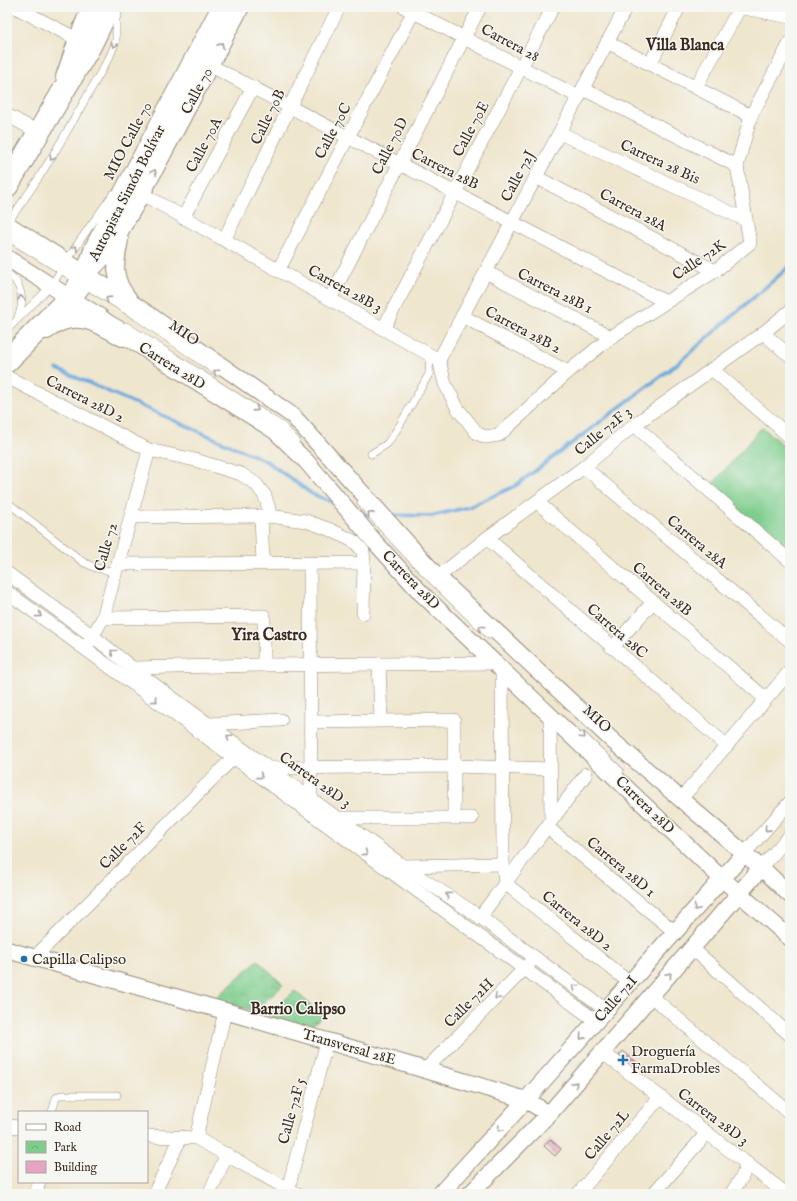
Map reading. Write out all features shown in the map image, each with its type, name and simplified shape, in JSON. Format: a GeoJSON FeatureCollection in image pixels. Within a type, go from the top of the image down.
{"type":"FeatureCollection","features":[{"type":"Feature","properties":{"kind":"highway"},"geometry":{"type":"LineString","coordinates":[[7,186],[90,46],[108,7]]}},
{"type":"Feature","properties":{"kind":"highway","name":"Autopista Simón Bolívar"},"geometry":{"type":"LineString","coordinates":[[7,361],[26,343],[78,287],[96,248],[223,7]]}},
{"type":"Feature","properties":{"kind":"highway"},"geometry":{"type":"LineString","coordinates":[[182,86],[208,70]]}},
{"type":"Feature","properties":{"kind":"highway"},"geometry":{"type":"LineString","coordinates":[[26,343],[53,322],[70,317],[96,320],[120,326]]}},
{"type":"Feature","properties":{"kind":"street"},"geometry":{"type":"LineString","coordinates":[[15,7],[77,39]]}},
{"type":"Feature","properties":{"kind":"street"},"geometry":{"type":"LineString","coordinates":[[56,101],[77,39],[90,7]]}},
{"type":"Feature","properties":{"kind":"street","name":"Calle 70"},"geometry":{"type":"LineString","coordinates":[[78,287],[106,254],[122,230],[240,7]]}},
{"type":"Feature","properties":{"kind":"street","name":"Calle 70B"},"geometry":{"type":"LineString","coordinates":[[224,240],[339,7]]}},
{"type":"Feature","properties":{"kind":"street","name":"Calle 70D"},"geometry":{"type":"LineString","coordinates":[[330,299],[480,7]]}},
{"type":"Feature","properties":{"kind":"street","name":"Calle 70E"},"geometry":{"type":"LineString","coordinates":[[383,329],[553,7]]}},
{"type":"Feature","properties":{"kind":"street","name":"Calle 72J"},"geometry":{"type":"LineString","coordinates":[[435,358],[462,316],[486,272],[626,7]]}},
{"type":"Feature","properties":{"kind":"street"},"geometry":{"type":"LineString","coordinates":[[650,64],[679,7]]}},
{"type":"Feature","properties":{"kind":"street"},"geometry":{"type":"LineString","coordinates":[[696,87],[740,7],[790,17]]}},
{"type":"Feature","properties":{"kind":"street","name":"Carrera 28"},"geometry":{"type":"LineString","coordinates":[[411,8],[521,67],[581,93],[737,166]]}},
{"type":"Feature","properties":{"kind":"street","name":"Calle 70C"},"geometry":{"type":"LineString","coordinates":[[278,271],[348,137],[411,8]]}},
{"type":"Feature","properties":{"kind":"street"},"geometry":{"type":"LineString","coordinates":[[607,42],[751,116]]}},
{"type":"Feature","properties":{"kind":"street","name":"Calle 72K"},"geometry":{"type":"LineString","coordinates":[[435,358],[458,409],[477,433],[485,437],[499,435],[568,372],[610,337],[715,271],[750,242],[737,166],[751,116],[790,43]]}},
{"type":"Feature","properties":{"kind":"street","name":"Carrera 28B"},"geometry":{"type":"LineString","coordinates":[[208,70],[253,87],[513,221],[664,302]]}},
{"type":"Feature","properties":{"kind":"street","name":"Calle 70A"},"geometry":{"type":"LineString","coordinates":[[183,218],[253,87]]}},
{"type":"Feature","properties":{"kind":"street"},"geometry":{"type":"LineString","coordinates":[[7,115],[38,132]]}},
{"type":"Feature","properties":{"kind":"street","name":"Carrera 28 Bis"},"geometry":{"type":"LineString","coordinates":[[560,133],[746,220]]}},
{"type":"Feature","properties":{"kind":"street","name":"Carrera 28A"},"geometry":{"type":"LineString","coordinates":[[536,177],[715,271]]}},
{"type":"Feature","properties":{"kind":"street","name":"Carrera 28B 3"},"geometry":{"type":"LineString","coordinates":[[142,194],[435,358]]}},
{"type":"Feature","properties":{"kind":"street","name":"Carrera 28D"},"geometry":{"type":"LineString","coordinates":[[7,224],[64,266],[99,316],[120,326],[275,431],[312,463],[421,593],[790,938]]}},
{"type":"Feature","properties":{"kind":"street"},"geometry":{"type":"LineString","coordinates":[[122,230],[115,270],[119,284],[128,298],[141,309]]}},
{"type":"Feature","properties":{"kind":"street","name":"Carrera 28D"},"geometry":{"type":"LineString","coordinates":[[7,258],[53,283],[78,287],[141,309],[293,416],[402,544],[614,742],[759,871],[790,895]]}},
{"type":"Feature","properties":{"kind":"street","name":"Carrera 28B 1"},"geometry":{"type":"LineString","coordinates":[[486,272],[610,337]]}},
{"type":"Feature","properties":{"kind":"street","name":"Calle 72F 3"},"geometry":{"type":"LineString","coordinates":[[438,577],[487,538],[584,467],[634,425],[763,333],[790,311]]}},
{"type":"Feature","properties":{"kind":"street","name":"Carrera 28B 2"},"geometry":{"type":"LineString","coordinates":[[462,316],[568,372]]}},
{"type":"Feature","properties":{"kind":"street"},"geometry":{"type":"LineString","coordinates":[[763,333],[790,356]]}},
{"type":"Feature","properties":{"kind":"street"},"geometry":{"type":"LineString","coordinates":[[712,369],[790,437]]}},
{"type":"Feature","properties":{"kind":"street","name":"Carrera 28D 2"},"geometry":{"type":"LineString","coordinates":[[7,377],[148,450],[195,460],[241,474],[256,484],[265,496],[269,509],[265,516],[263,563]]}},
{"type":"Feature","properties":{"kind":"street"},"geometry":{"type":"LineString","coordinates":[[634,425],[790,561]]}},
{"type":"Feature","properties":{"kind":"street","name":"Calle 72"},"geometry":{"type":"LineString","coordinates":[[85,648],[94,637],[103,618],[148,450]]}},
{"type":"Feature","properties":{"kind":"street","name":"Carrera 28A"},"geometry":{"type":"LineString","coordinates":[[584,467],[790,641]]}},
{"type":"Feature","properties":{"kind":"street","name":"Carrera 28B"},"geometry":{"type":"LineString","coordinates":[[537,502],[766,699]]}},
{"type":"Feature","properties":{"kind":"street"},"geometry":{"type":"LineString","coordinates":[[131,517],[265,516],[306,521],[331,530],[355,542],[363,551],[363,613]]}},
{"type":"Feature","properties":{"kind":"street","name":"Carrera 28C"},"geometry":{"type":"LineString","coordinates":[[487,538],[612,648],[727,746]]}},
{"type":"Feature","properties":{"kind":"street"},"geometry":{"type":"LineString","coordinates":[[116,568],[263,563],[364,563]]}},
{"type":"Feature","properties":{"kind":"street"},"geometry":{"type":"LineString","coordinates":[[310,564],[311,797]]}},
{"type":"Feature","properties":{"kind":"street","name":"Carrera 28D 3"},"geometry":{"type":"LineString","coordinates":[[7,573],[94,637],[136,676],[234,757],[524,969],[601,1015]]}},
{"type":"Feature","properties":{"kind":"street","name":"Carrera 28D 3"},"geometry":{"type":"LineString","coordinates":[[7,592],[85,648],[136,676],[210,724],[340,818],[403,866],[480,917],[535,957],[601,1015]]}},
{"type":"Feature","properties":{"kind":"street"},"geometry":{"type":"LineString","coordinates":[[612,648],[653,602]]}},
{"type":"Feature","properties":{"kind":"street"},"geometry":{"type":"LineString","coordinates":[[103,618],[264,616],[264,665]]}},
{"type":"Feature","properties":{"kind":"street"},"geometry":{"type":"LineString","coordinates":[[379,664],[380,720]]}},
{"type":"Feature","properties":{"kind":"street"},"geometry":{"type":"LineString","coordinates":[[136,676],[264,665],[379,664],[499,666],[503,864],[505,883]]}},
{"type":"Feature","properties":{"kind":"street"},"geometry":{"type":"LineString","coordinates":[[680,800],[790,671]]}},
{"type":"Feature","properties":{"kind":"street"},"geometry":{"type":"LineString","coordinates":[[549,824],[550,714]]}},
{"type":"Feature","properties":{"kind":"street"},"geometry":{"type":"LineString","coordinates":[[210,724],[281,720]]}},
{"type":"Feature","properties":{"kind":"street"},"geometry":{"type":"LineString","coordinates":[[311,722],[454,720],[454,817]]}},
{"type":"Feature","properties":{"kind":"street","name":"Calle 72F"},"geometry":{"type":"LineString","coordinates":[[34,958],[234,757]]}},
{"type":"Feature","properties":{"kind":"street"},"geometry":{"type":"LineString","coordinates":[[269,768],[312,766],[454,766],[550,769]]}},
{"type":"Feature","properties":{"kind":"street"},"geometry":{"type":"LineString","coordinates":[[480,917],[586,774]]}},
{"type":"Feature","properties":{"kind":"street","name":"Calle 72I"},"geometry":{"type":"LineString","coordinates":[[440,1194],[526,1100],[790,802]]}},
{"type":"Feature","properties":{"kind":"street"},"geometry":{"type":"LineString","coordinates":[[340,818],[472,818]]}},
{"type":"Feature","properties":{"kind":"street","name":"Carrera 28D 1"},"geometry":{"type":"LineString","coordinates":[[549,824],[675,932]]}},
{"type":"Feature","properties":{"kind":"street","name":"Calle 72I"},"geometry":{"type":"LineString","coordinates":[[470,1194],[549,1114],[790,835]]}},
{"type":"Feature","properties":{"kind":"street"},"geometry":{"type":"LineString","coordinates":[[403,866],[503,864]]}},
{"type":"Feature","properties":{"kind":"street","name":"Carrera 28D 2"},"geometry":{"type":"LineString","coordinates":[[505,883],[630,983]]}},
{"type":"Feature","properties":{"kind":"street"},"geometry":{"type":"LineString","coordinates":[[692,948],[790,1035]]}},
{"type":"Feature","properties":{"kind":"street","name":"Transversal 28E"},"geometry":{"type":"LineString","coordinates":[[7,950],[225,1011],[526,1100],[549,1114]]}},
{"type":"Feature","properties":{"kind":"street","name":"Calle 72H"},"geometry":{"type":"LineString","coordinates":[[425,1070],[535,957]]}},
{"type":"Feature","properties":{"kind":"street"},"geometry":{"type":"LineString","coordinates":[[651,996],[790,1113]]}},
{"type":"Feature","properties":{"kind":"street"},"geometry":{"type":"LineString","coordinates":[[196,1138],[225,1011]]}},
{"type":"Feature","properties":{"kind":"street","name":"Calle 72F 5"},"geometry":{"type":"LineString","coordinates":[[293,1192],[327,1041]]}},
{"type":"Feature","properties":{"kind":"street","name":"Carrera 28D 3"},"geometry":{"type":"LineString","coordinates":[[602,1052],[707,1133],[787,1191]]}},
{"type":"Feature","properties":{"kind":"street","name":"Calle 72L"},"geometry":{"type":"LineString","coordinates":[[578,1194],[660,1097]]}},
{"type":"Feature","properties":{"kind":"street"},"geometry":{"type":"LineString","coordinates":[[7,1126],[18,1127]]}},
{"type":"Feature","properties":{"kind":"street"},"geometry":{"type":"LineString","coordinates":[[654,1194],[707,1133]]}},
{"type":"Feature","properties":{"kind":"street"},"geometry":{"type":"LineString","coordinates":[[148,1136],[196,1138],[293,1192]]}},
{"type":"Feature","properties":{"kind":"street"},"geometry":{"type":"LineString","coordinates":[[154,1194],[181,1138]]}},
{"type":"Feature","properties":{"kind":"street"},"geometry":{"type":"LineString","coordinates":[[209,1194],[227,1154]]}},
{"type":"Feature","properties":{"kind":"street"},"geometry":{"type":"LineString","coordinates":[[731,1194],[742,1177],[747,1163]]}},
{"type":"Feature","properties":{"kind":"street"},"geometry":{"type":"LineString","coordinates":[[36,1194],[39,1183]]}},
{"type":"Feature","properties":{"kind":"lane"},"geometry":{"type":"LineString","coordinates":[[7,224],[24,201],[60,145],[110,56],[116,41],[116,19],[120,7]]}},
{"type":"Feature","properties":{"kind":"lane","name":"MIO Calle 70"},"geometry":{"type":"LineString","coordinates":[[122,182],[140,147]]}},
{"type":"Feature","properties":{"kind":"lane","name":"MIO Calle 70"},"geometry":{"type":"LineString","coordinates":[[53,283],[117,188]]}},
{"type":"Feature","properties":{"kind":"lane"},"geometry":{"type":"LineString","coordinates":[[7,237],[64,266]]}},
{"type":"Feature","properties":{"kind":"lane"},"geometry":{"type":"LineString","coordinates":[[7,273],[18,285],[22,295],[22,306],[19,317],[10,328]]}},
{"type":"Feature","properties":{"kind":"lane"},"geometry":{"type":"LineString","coordinates":[[10,328],[53,283]]}},
{"type":"Feature","properties":{"kind":"lane","name":"MIO"},"geometry":{"type":"LineString","coordinates":[[78,287],[136,316],[287,421],[337,469]]}},
{"type":"Feature","properties":{"kind":"lane"},"geometry":{"type":"LineString","coordinates":[[371,454],[387,444],[398,428],[429,374],[435,358]]}},
{"type":"Feature","properties":{"kind":"lane"},"geometry":{"type":"LineString","coordinates":[[7,502],[83,562],[96,568],[116,568]]}},
{"type":"Feature","properties":{"kind":"lane","name":"MIO"},"geometry":{"type":"LineString","coordinates":[[379,542],[724,876]]}},
{"type":"Feature","properties":{"kind":"lane","name":"MIO"},"geometry":{"type":"LineString","coordinates":[[402,544],[432,583],[609,748],[742,856]]}},
{"type":"Feature","properties":{"kind":"lane"},"geometry":{"type":"LineString","coordinates":[[759,871],[790,904]]}},
{"type":"Feature","properties":{"kind":"lane"},"geometry":{"type":"LineString","coordinates":[[741,891],[790,933]]}},
{"type":"Feature","properties":{"kind":"lane"},"geometry":{"type":"LineString","coordinates":[[52,1111],[56,1098],[61,1095],[117,1095]]}},
{"type":"Feature","properties":{"kind":"green space"},"geometry":{"type":"Polygon","coordinates":[[[762,427],[790,451],[790,554],[711,486],[762,427]]]}},
{"type":"Feature","properties":{"kind":"green space"},"geometry":{"type":"Polygon","coordinates":[[[258,960],[283,985],[255,1011],[213,1000],[258,960]]]}},
{"type":"Feature","properties":{"kind":"green space"},"geometry":{"type":"Polygon","coordinates":[[[295,991],[323,1016],[308,1028],[267,1015],[295,991]]]}},
{"type":"Feature","properties":{"kind":"building"},"geometry":{"type":"Polygon","coordinates":[[[623,1051],[637,1063],[634,1066],[619,1055],[623,1051]]]}},
{"type":"Feature","properties":{"kind":"building"},"geometry":{"type":"Polygon","coordinates":[[[550,1139],[561,1149],[555,1156],[544,1146],[550,1139]]]}},
{"type":"Feature","properties":{"kind":"waterway"},"geometry":{"type":"LineString","coordinates":[[390,515],[431,516],[469,507],[515,486],[677,364],[790,266]]}},
{"type":"Feature","properties":{"kind":"waterway"},"geometry":{"type":"LineString","coordinates":[[57,369],[266,461],[312,494],[332,502]]}},
{"type":"Feature","properties":{"kind":"waterway"},"geometry":{"type":"LineString","coordinates":[[357,512],[370,515]]}},
{"type":"Feature","properties":{"kind":"place","name":"Capilla Calipso"},"geometry":{"type":"Point","coordinates":[24,959]}},
{"type":"Feature","properties":{"kind":"place","name":"Droguería FarmaDrobles"},"geometry":{"type":"Point","coordinates":[623,1060]}},
{"type":"Feature","properties":{"kind":"district","name":"Villa Blanca"},"geometry":{"type":"Point","coordinates":[685,46]}},
{"type":"Feature","properties":{"kind":"district","name":"Yira Castro"},"geometry":{"type":"Point","coordinates":[269,636]}},
{"type":"Feature","properties":{"kind":"district","name":"Barrio Calipso"},"geometry":{"type":"Point","coordinates":[298,1010]}}]}
